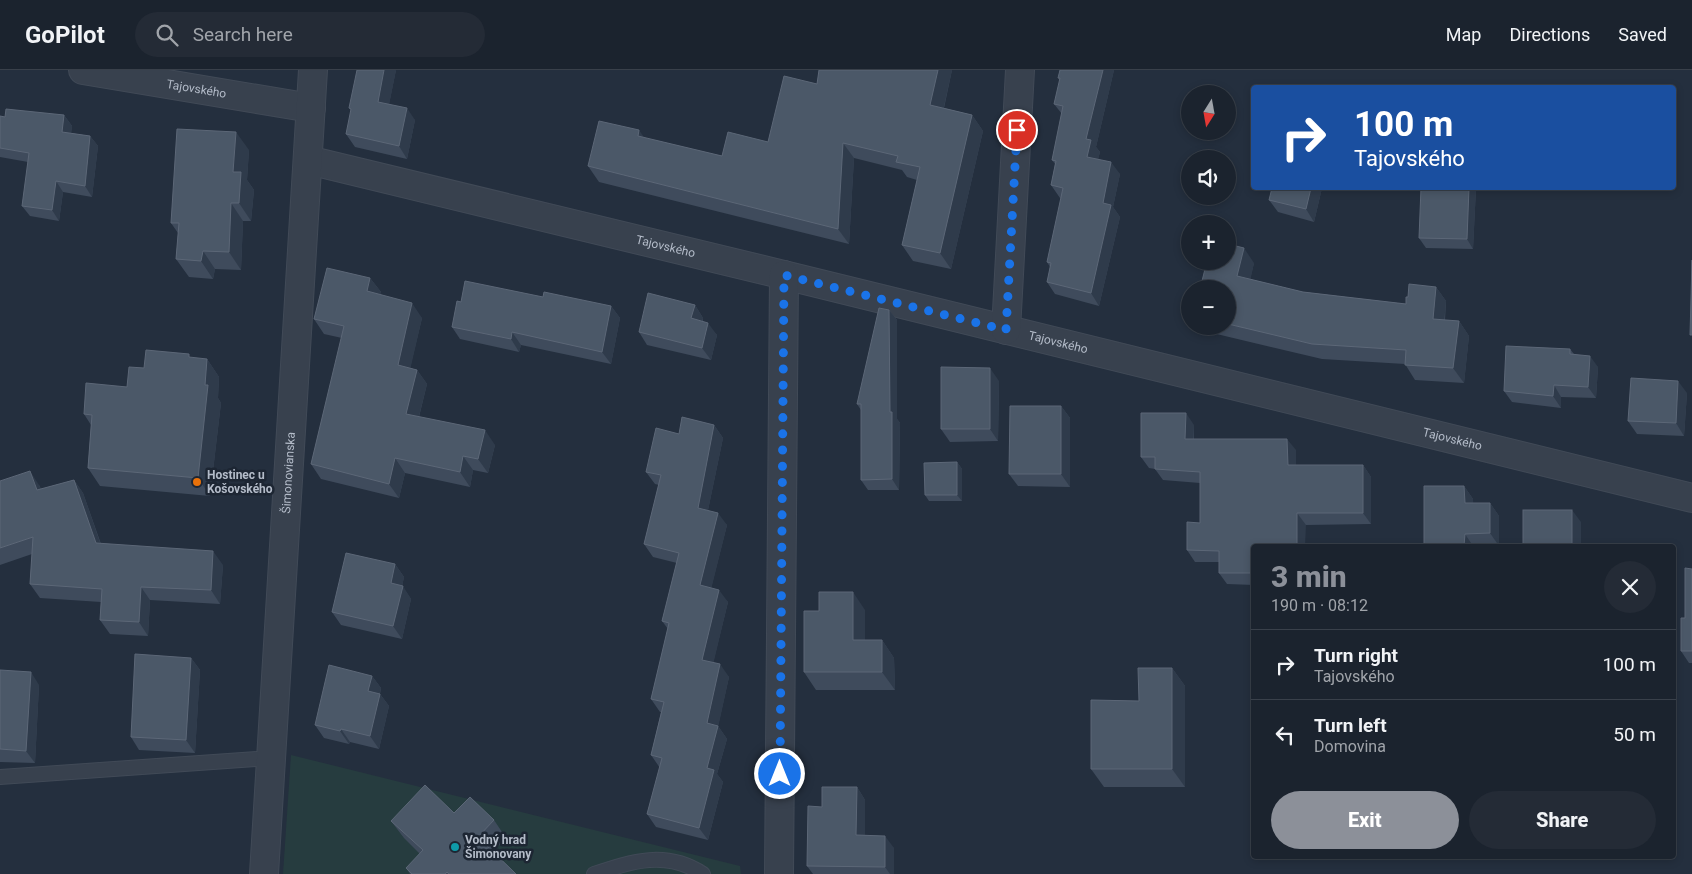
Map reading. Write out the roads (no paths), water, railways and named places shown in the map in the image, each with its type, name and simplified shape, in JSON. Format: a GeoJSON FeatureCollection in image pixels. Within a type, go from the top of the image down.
{"type":"FeatureCollection","features":[{"type":"Feature","properties":{"kind":"street","name":"Tajovského"},"geometry":{"type":"LineString","coordinates":[[83,70],[311,108]]}},
{"type":"Feature","properties":{"kind":"street","name":"Šimonovianska"},"geometry":{"type":"LineString","coordinates":[[264,874],[313,70]]}},
{"type":"Feature","properties":{"kind":"street"},"geometry":{"type":"LineString","coordinates":[[1006,330],[1020,70]]}},
{"type":"Feature","properties":{"kind":"street","name":"Tajovského"},"geometry":{"type":"LineString","coordinates":[[308,160],[1692,498]]}},
{"type":"Feature","properties":{"kind":"street"},"geometry":{"type":"LineString","coordinates":[[779,874],[784,275]]}},
{"type":"Feature","properties":{"kind":"lane"},"geometry":{"type":"LineString","coordinates":[[0,777],[271,758]]}},
{"type":"Feature","properties":{"kind":"lane"},"geometry":{"type":"LineString","coordinates":[[594,874],[634,862],[660,859],[681,862],[703,874]]}},
{"type":"Feature","properties":{"kind":"place","name":"Hostinec u Košovského"},"geometry":{"type":"Point","coordinates":[197,482]}},
{"type":"Feature","properties":{"kind":"place","name":"Vodný hrad Šimonovany"},"geometry":{"type":"Point","coordinates":[455,847]}}]}
